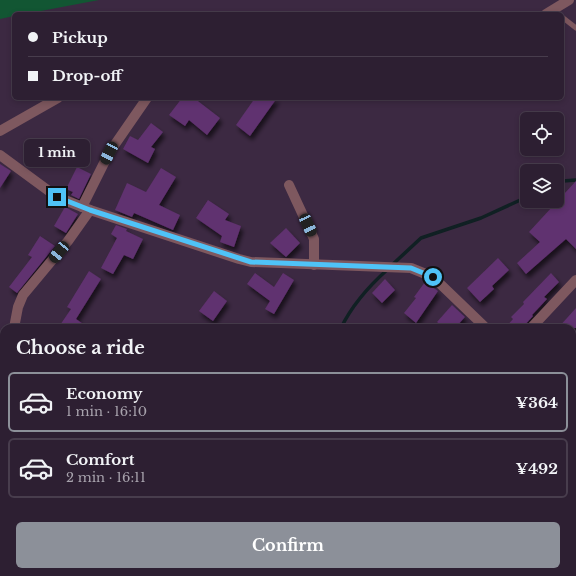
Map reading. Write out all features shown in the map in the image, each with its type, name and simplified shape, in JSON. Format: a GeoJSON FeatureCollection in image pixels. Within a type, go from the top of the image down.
{"type":"FeatureCollection","features":[{"type":"Feature","properties":{"kind":"street"},"geometry":{"type":"LineString","coordinates":[[560,12],[569,0]]}},
{"type":"Feature","properties":{"kind":"street"},"geometry":{"type":"LineString","coordinates":[[0,131],[54,100]]}},
{"type":"Feature","properties":{"kind":"street"},"geometry":{"type":"LineString","coordinates":[[15,324],[18,307],[23,295],[68,241],[86,208],[109,153],[146,100]]}},
{"type":"Feature","properties":{"kind":"street"},"geometry":{"type":"LineString","coordinates":[[0,155],[57,197],[245,261],[411,268],[433,277],[482,324]]}},
{"type":"Feature","properties":{"kind":"street"},"geometry":{"type":"LineString","coordinates":[[289,185],[314,238],[314,265]]}},
{"type":"Feature","properties":{"kind":"street"},"geometry":{"type":"LineString","coordinates":[[535,324],[576,280]]}},
{"type":"Feature","properties":{"kind":"lane"},"geometry":{"type":"LineString","coordinates":[[564,17],[576,28]]}},
{"type":"Feature","properties":{"kind":"green space"},"geometry":{"type":"Polygon","coordinates":[[[0,0],[99,0],[36,12],[12,12],[12,16],[0,19],[0,0]]]}},
{"type":"Feature","properties":{"kind":"building"},"geometry":{"type":"Polygon","coordinates":[[[180,100],[197,100],[220,118],[207,135],[189,120],[185,126],[169,115],[180,100]]]}},
{"type":"Feature","properties":{"kind":"building"},"geometry":{"type":"Polygon","coordinates":[[[254,100],[276,100],[250,136],[236,125],[254,100]]]}},
{"type":"Feature","properties":{"kind":"building"},"geometry":{"type":"Polygon","coordinates":[[[151,123],[163,132],[151,147],[155,149],[148,163],[123,149],[130,136],[138,140],[151,123]]]}},
{"type":"Feature","properties":{"kind":"building"},"geometry":{"type":"Polygon","coordinates":[[[0,164],[11,171],[0,188],[0,164]]]}},
{"type":"Feature","properties":{"kind":"building"},"geometry":{"type":"Polygon","coordinates":[[[77,167],[91,174],[79,199],[71,195],[73,192],[66,189],[77,167]]]}},
{"type":"Feature","properties":{"kind":"building"},"geometry":{"type":"Polygon","coordinates":[[[161,168],[176,177],[159,205],[180,215],[173,230],[134,213],[132,217],[115,210],[127,183],[146,192],[161,168]]]}},
{"type":"Feature","properties":{"kind":"building"},"geometry":{"type":"Polygon","coordinates":[[[576,181],[576,249],[566,239],[526,274],[517,263],[540,242],[529,232],[551,208],[564,208],[564,194],[576,181]]]}},
{"type":"Feature","properties":{"kind":"building"},"geometry":{"type":"Polygon","coordinates":[[[208,200],[229,214],[225,220],[241,226],[234,247],[220,242],[222,236],[196,218],[208,200]]]}},
{"type":"Feature","properties":{"kind":"building"},"geometry":{"type":"Polygon","coordinates":[[[65,207],[78,214],[66,233],[54,226],[65,207]]]}},
{"type":"Feature","properties":{"kind":"building"},"geometry":{"type":"Polygon","coordinates":[[[116,225],[127,229],[126,231],[143,239],[133,259],[124,255],[113,274],[101,268],[117,238],[111,234],[116,225]]]}},
{"type":"Feature","properties":{"kind":"building"},"geometry":{"type":"Polygon","coordinates":[[[286,228],[300,243],[286,257],[270,243],[286,228]]]}},
{"type":"Feature","properties":{"kind":"building"},"geometry":{"type":"Polygon","coordinates":[[[40,236],[55,246],[17,293],[9,287],[32,257],[28,255],[40,236]]]}},
{"type":"Feature","properties":{"kind":"building"},"geometry":{"type":"Polygon","coordinates":[[[498,258],[509,270],[492,286],[494,289],[480,302],[467,288],[498,258]]]}},
{"type":"Feature","properties":{"kind":"building"},"geometry":{"type":"Polygon","coordinates":[[[89,271],[101,279],[76,319],[83,324],[61,324],[71,309],[67,307],[89,271]]]}},
{"type":"Feature","properties":{"kind":"building"},"geometry":{"type":"Polygon","coordinates":[[[255,273],[274,287],[283,273],[294,280],[274,314],[265,309],[270,301],[247,284],[255,273]]]}},
{"type":"Feature","properties":{"kind":"building"},"geometry":{"type":"Polygon","coordinates":[[[551,273],[559,282],[544,297],[547,299],[526,324],[509,324],[513,319],[511,317],[524,304],[523,302],[551,273]]]}},
{"type":"Feature","properties":{"kind":"building"},"geometry":{"type":"Polygon","coordinates":[[[385,279],[395,290],[382,303],[372,293],[385,279]]]}},
{"type":"Feature","properties":{"kind":"building"},"geometry":{"type":"Polygon","coordinates":[[[425,282],[438,291],[416,323],[404,313],[416,298],[414,297],[425,282]]]}},
{"type":"Feature","properties":{"kind":"building"},"geometry":{"type":"Polygon","coordinates":[[[214,291],[227,301],[213,321],[199,311],[214,291]]]}},
{"type":"Feature","properties":{"kind":"building"},"geometry":{"type":"Polygon","coordinates":[[[452,305],[465,317],[459,324],[439,324],[437,322],[452,305]]]}},
{"type":"Feature","properties":{"kind":"building"},"geometry":{"type":"Polygon","coordinates":[[[576,308],[576,324],[562,324],[576,308]]]}},
{"type":"Feature","properties":{"kind":"waterway"},"geometry":{"type":"LineString","coordinates":[[564,181],[576,180]]}},
{"type":"Feature","properties":{"kind":"waterway"},"geometry":{"type":"LineString","coordinates":[[392,265],[421,238],[481,218],[520,200]]}},
{"type":"Feature","properties":{"kind":"waterway"},"geometry":{"type":"LineString","coordinates":[[343,324],[350,311],[362,296],[388,269]]}},
{"type":"Feature","properties":{"kind":"route"},"geometry":{"type":"LineString","coordinates":[[57,197],[90,210],[251,262],[411,268],[433,277]]}}]}
